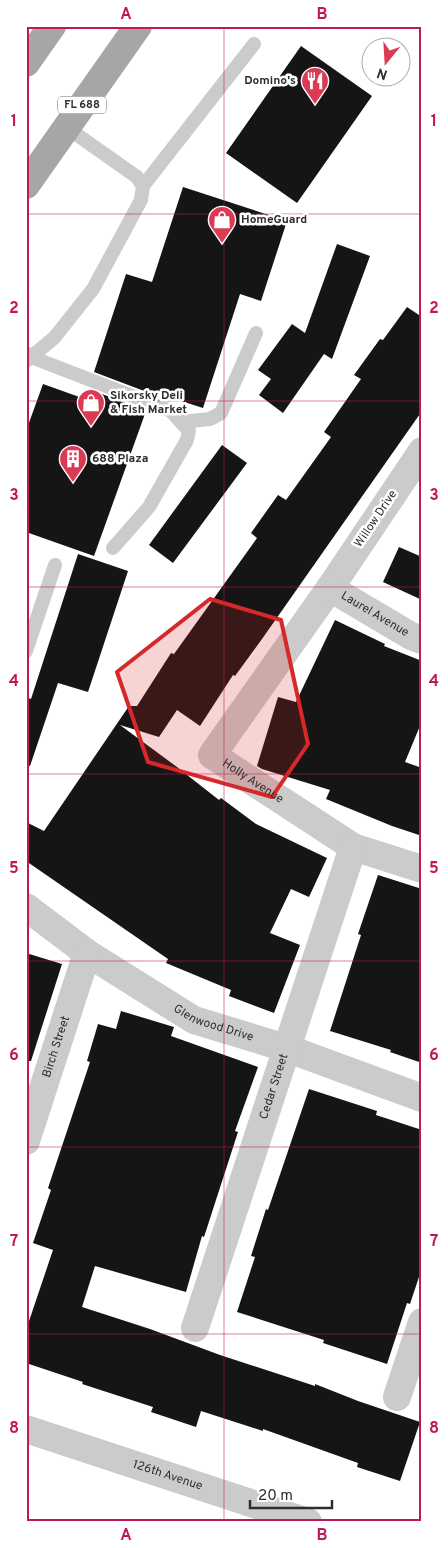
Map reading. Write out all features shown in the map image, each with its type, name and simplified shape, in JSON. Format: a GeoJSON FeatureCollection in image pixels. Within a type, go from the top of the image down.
{"type":"FeatureCollection","features":[{"type":"Feature","properties":{"kind":"main road"},"geometry":{"type":"LineString","coordinates":[[26,63],[52,26]]}},
{"type":"Feature","properties":{"kind":"main road","name":"FL 688"},"geometry":{"type":"LineString","coordinates":[[26,185],[138,26]]}},
{"type":"Feature","properties":{"kind":"street","name":"Willow Drive"},"geometry":{"type":"LineString","coordinates":[[330,588],[422,451]]}},
{"type":"Feature","properties":{"kind":"street","name":"Laurel Avenue"},"geometry":{"type":"LineString","coordinates":[[330,588],[410,636],[422,640]]}},
{"type":"Feature","properties":{"kind":"street","name":"Holly Avenue"},"geometry":{"type":"LineString","coordinates":[[330,588],[212,755],[353,847],[422,869]]}},
{"type":"Feature","properties":{"kind":"street","name":"Cedar Street"},"geometry":{"type":"LineString","coordinates":[[195,1328],[353,847]]}},
{"type":"Feature","properties":{"kind":"street","name":"Glenwood Drive"},"geometry":{"type":"LineString","coordinates":[[26,907],[87,953],[194,1020],[286,1048],[422,1098]]}},
{"type":"Feature","properties":{"kind":"street","name":"Birch Street"},"geometry":{"type":"LineString","coordinates":[[26,1141],[87,953]]}},
{"type":"Feature","properties":{"kind":"street"},"geometry":{"type":"LineString","coordinates":[[397,1397],[422,1322]]}},
{"type":"Feature","properties":{"kind":"street","name":"126th Avenue"},"geometry":{"type":"LineString","coordinates":[[26,1429],[308,1522]]}},
{"type":"Feature","properties":{"kind":"lane"},"geometry":{"type":"LineString","coordinates":[[28,357],[54,338],[93,288],[141,200],[143,186],[254,44]]}},
{"type":"Feature","properties":{"kind":"lane"},"geometry":{"type":"LineString","coordinates":[[66,127],[138,177],[143,186]]}},
{"type":"Feature","properties":{"kind":"lane"},"geometry":{"type":"LineString","coordinates":[[182,422],[210,419],[221,413],[256,333]]}},
{"type":"Feature","properties":{"kind":"lane"},"geometry":{"type":"LineString","coordinates":[[28,357],[171,412],[189,431],[187,440],[149,507],[113,548]]}},
{"type":"Feature","properties":{"kind":"lane"},"geometry":{"type":"LineString","coordinates":[[26,651],[55,565]]}},
{"type":"Feature","properties":{"kind":"highlighted area"},"geometry":{"type":"Polygon","coordinates":[[[210,599],[281,620],[308,744],[272,797],[148,762],[117,672],[210,599]]]}},
{"type":"Feature","properties":{"kind":"building"},"geometry":{"type":"Polygon","coordinates":[[[301,46],[372,96],[297,203],[226,153],[301,46]]]}},
{"type":"Feature","properties":{"kind":"building"},"geometry":{"type":"Polygon","coordinates":[[[183,187],[287,221],[261,301],[240,294],[203,408],[153,392],[152,394],[94,372],[126,274],[152,282],[183,187]]]}},
{"type":"Feature","properties":{"kind":"building"},"geometry":{"type":"Polygon","coordinates":[[[337,244],[370,256],[332,359],[324,354],[283,413],[259,395],[271,379],[258,370],[292,324],[305,333],[337,244]]]}},
{"type":"Feature","properties":{"kind":"building"},"geometry":{"type":"Polygon","coordinates":[[[407,307],[422,317],[422,411],[262,639],[235,676],[233,675],[200,726],[177,710],[159,737],[120,725],[219,800],[221,798],[256,824],[327,858],[309,897],[291,889],[270,933],[300,945],[274,1013],[229,996],[231,990],[166,963],[168,959],[26,861],[26,822],[44,831],[129,706],[137,706],[171,653],[174,654],[257,538],[251,533],[278,495],[286,500],[331,437],[324,432],[361,379],[354,375],[380,339],[383,340],[407,307]]]}},
{"type":"Feature","properties":{"kind":"building","name":"688 Plaza"},"geometry":{"type":"Polygon","coordinates":[[[43,384],[85,399],[89,389],[146,411],[94,556],[26,532],[26,431],[43,384]]]}},
{"type":"Feature","properties":{"kind":"building"},"geometry":{"type":"Polygon","coordinates":[[[222,445],[247,463],[173,563],[149,545],[222,445]]]}},
{"type":"Feature","properties":{"kind":"building"},"geometry":{"type":"Polygon","coordinates":[[[399,547],[422,557],[422,600],[383,582],[399,547]]]}},
{"type":"Feature","properties":{"kind":"building"},"geometry":{"type":"Polygon","coordinates":[[[78,554],[128,571],[88,692],[58,683],[30,766],[26,766],[26,697],[31,699],[78,554]]]}},
{"type":"Feature","properties":{"kind":"building"},"geometry":{"type":"Polygon","coordinates":[[[335,620],[385,644],[384,646],[422,661],[422,721],[405,762],[422,768],[422,836],[326,799],[330,790],[257,766],[278,697],[296,702],[335,620]]]}},
{"type":"Feature","properties":{"kind":"building"},"geometry":{"type":"Polygon","coordinates":[[[378,875],[422,889],[422,1063],[390,1052],[391,1050],[330,1031],[361,935],[358,934],[378,875]]]}},
{"type":"Feature","properties":{"kind":"building"},"geometry":{"type":"Polygon","coordinates":[[[26,953],[62,964],[31,1061],[26,1061],[26,953]]]}},
{"type":"Feature","properties":{"kind":"building"},"geometry":{"type":"Polygon","coordinates":[[[121,1011],[174,1027],[171,1036],[258,1067],[235,1131],[238,1132],[204,1237],[202,1236],[186,1292],[95,1266],[82,1307],[150,1329],[220,1355],[315,1386],[315,1384],[420,1422],[400,1481],[357,1467],[358,1463],[263,1429],[263,1431],[201,1411],[196,1427],[151,1412],[153,1407],[82,1384],[83,1382],[26,1363],[26,1330],[53,1250],[33,1243],[51,1190],[48,1188],[90,1062],[87,1061],[98,1024],[116,1029],[121,1011]]]}},
{"type":"Feature","properties":{"kind":"building"},"geometry":{"type":"Polygon","coordinates":[[[309,1089],[377,1111],[376,1115],[422,1130],[422,1268],[410,1304],[407,1303],[387,1364],[323,1343],[324,1340],[237,1312],[255,1257],[251,1256],[266,1209],[268,1210],[309,1089]]]}},
{"type":"Feature","properties":{"kind":"place","name":"Domino's"},"geometry":{"type":"Point","coordinates":[315,105]}},
{"type":"Feature","properties":{"kind":"place","name":"HomeGuard"},"geometry":{"type":"Point","coordinates":[222,244]}},
{"type":"Feature","properties":{"kind":"place","name":"Sikorsky Deli & Fish Market"},"geometry":{"type":"Point","coordinates":[91,427]}},
{"type":"Feature","properties":{"kind":"place","name":"688 Plaza"},"geometry":{"type":"Point","coordinates":[73,483]}}]}
